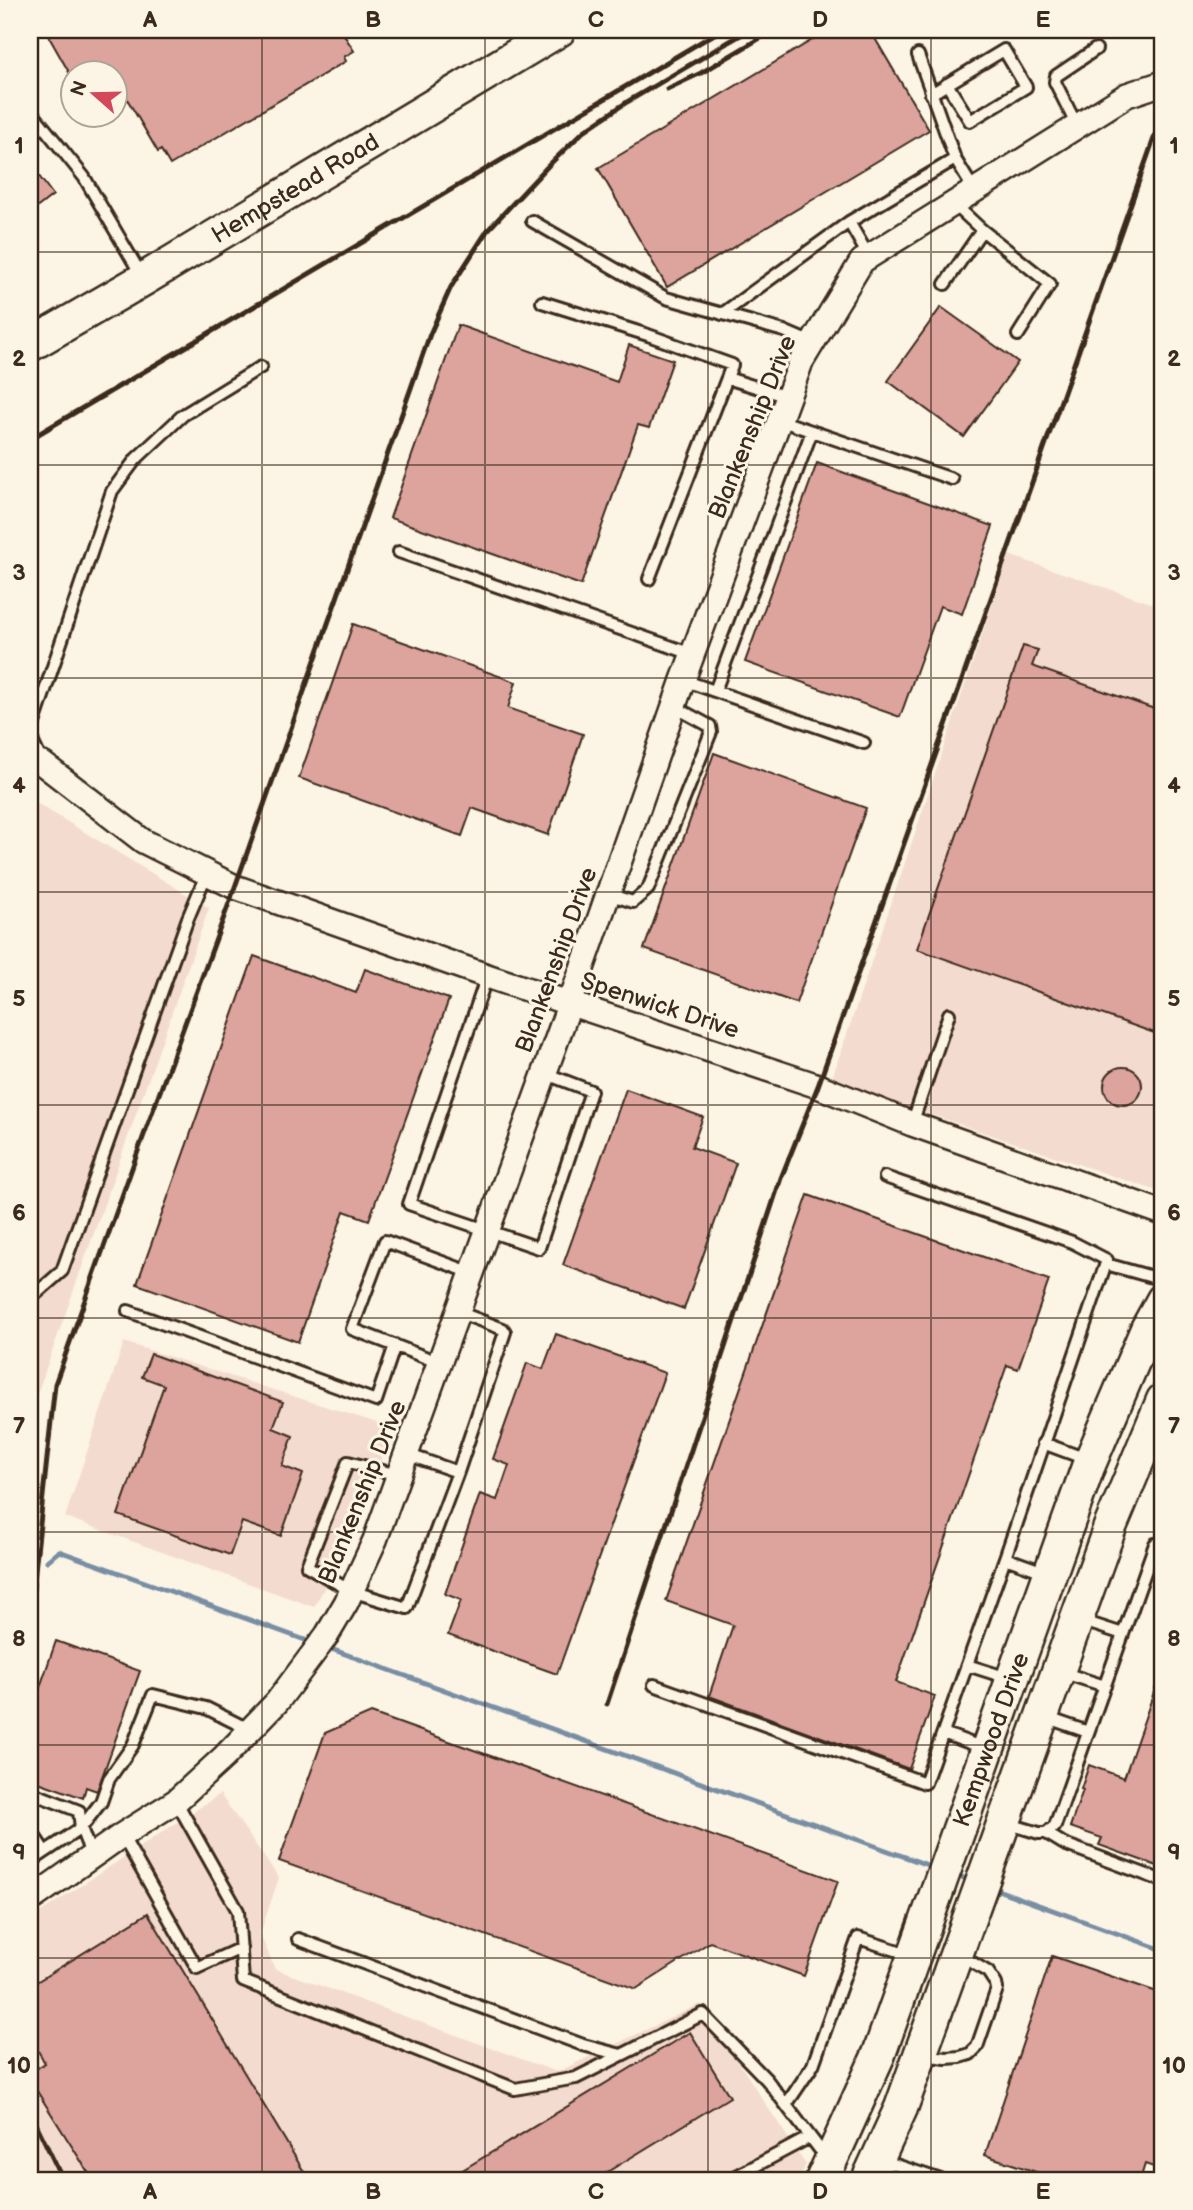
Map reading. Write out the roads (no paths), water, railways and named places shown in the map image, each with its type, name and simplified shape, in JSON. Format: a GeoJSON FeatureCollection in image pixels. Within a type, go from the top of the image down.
{"type":"FeatureCollection","features":[{"type":"Feature","properties":{"kind":"main road","name":"Hempstead Road"},"geometry":{"type":"LineString","coordinates":[[30,345],[559,30]]}},
{"type":"Feature","properties":{"kind":"main road","name":"Kempwood Drive"},"geometry":{"type":"LineString","coordinates":[[826,2172],[879,2054],[1091,1461],[1147,1329],[1163,1300]]}},
{"type":"Feature","properties":{"kind":"main road","name":"Kempwood Drive"},"geometry":{"type":"LineString","coordinates":[[873,2169],[901,2108],[921,2054],[1110,1527],[1163,1400]]}},
{"type":"Feature","properties":{"kind":"main road"},"geometry":{"type":"LineString","coordinates":[[1050,1574],[1088,1587]]}},
{"type":"Feature","properties":{"kind":"main road"},"geometry":{"type":"LineString","coordinates":[[914,1956],[954,1960]]}},
{"type":"Feature","properties":{"kind":"street","name":"Blankenship Drive"},"geometry":{"type":"LineString","coordinates":[[30,1900],[122,1835],[176,1801],[250,1730],[277,1702],[327,1635],[351,1591],[375,1540],[440,1363],[570,1003],[682,680],[801,362],[862,261],[1126,95],[1163,83]]}},
{"type":"Feature","properties":{"kind":"street","name":"Spenwick Drive"},"geometry":{"type":"LineString","coordinates":[[43,764],[143,841],[235,887],[487,976],[818,1086],[912,1124],[1163,1213]]}},
{"type":"Feature","properties":{"kind":"lane"},"geometry":{"type":"LineString","coordinates":[[1077,126],[1055,82],[1056,76],[1096,49]]}},
{"type":"Feature","properties":{"kind":"lane"},"geometry":{"type":"LineString","coordinates":[[931,94],[947,84],[1004,50],[1026,87],[970,121],[947,84]]}},
{"type":"Feature","properties":{"kind":"lane"},"geometry":{"type":"LineString","coordinates":[[918,55],[955,159],[975,190]]}},
{"type":"Feature","properties":{"kind":"lane"},"geometry":{"type":"LineString","coordinates":[[30,110],[84,177],[144,279]]}},
{"type":"Feature","properties":{"kind":"lane"},"geometry":{"type":"LineString","coordinates":[[722,314],[849,222],[955,159]]}},
{"type":"Feature","properties":{"kind":"lane"},"geometry":{"type":"LineString","coordinates":[[953,203],[982,230],[1050,284],[1018,335]]}},
{"type":"Feature","properties":{"kind":"lane"},"geometry":{"type":"LineString","coordinates":[[532,221],[666,298],[784,331],[812,343]]}},
{"type":"Feature","properties":{"kind":"lane"},"geometry":{"type":"LineString","coordinates":[[849,222],[869,257]]}},
{"type":"Feature","properties":{"kind":"lane"},"geometry":{"type":"LineString","coordinates":[[945,284],[982,230]]}},
{"type":"Feature","properties":{"kind":"lane"},"geometry":{"type":"LineString","coordinates":[[542,302],[732,365],[649,579]]}},
{"type":"Feature","properties":{"kind":"lane"},"geometry":{"type":"LineString","coordinates":[[43,764],[33,743],[32,733],[112,491],[136,459],[183,415],[261,368]]}},
{"type":"Feature","properties":{"kind":"lane"},"geometry":{"type":"LineString","coordinates":[[727,379],[788,397]]}},
{"type":"Feature","properties":{"kind":"lane"},"geometry":{"type":"LineString","coordinates":[[779,420],[952,478]]}},
{"type":"Feature","properties":{"kind":"lane"},"geometry":{"type":"LineString","coordinates":[[715,691],[811,431]]}},
{"type":"Feature","properties":{"kind":"lane"},"geometry":{"type":"LineString","coordinates":[[399,552],[692,654]]}},
{"type":"Feature","properties":{"kind":"lane"},"geometry":{"type":"LineString","coordinates":[[682,680],[864,743]]}},
{"type":"Feature","properties":{"kind":"lane"},"geometry":{"type":"LineString","coordinates":[[608,894],[633,902],[648,890],[711,732],[710,726],[673,706]]}},
{"type":"Feature","properties":{"kind":"lane"},"geometry":{"type":"LineString","coordinates":[[30,1299],[62,1272],[188,918],[207,873]]}},
{"type":"Feature","properties":{"kind":"lane"},"geometry":{"type":"LineString","coordinates":[[487,976],[409,1204],[539,1248],[591,1091],[544,1073]]}},
{"type":"Feature","properties":{"kind":"lane"},"geometry":{"type":"LineString","coordinates":[[912,1124],[949,1014]]}},
{"type":"Feature","properties":{"kind":"lane"},"geometry":{"type":"LineString","coordinates":[[654,1685],[925,1783],[1107,1260],[1072,1242],[885,1177]]}},
{"type":"Feature","properties":{"kind":"lane"},"geometry":{"type":"LineString","coordinates":[[440,1363],[352,1329],[385,1241],[472,1273]]}},
{"type":"Feature","properties":{"kind":"lane"},"geometry":{"type":"LineString","coordinates":[[1106,1264],[1163,1280]]}},
{"type":"Feature","properties":{"kind":"lane"},"geometry":{"type":"LineString","coordinates":[[128,1311],[376,1401],[395,1345]]}},
{"type":"Feature","properties":{"kind":"lane"},"geometry":{"type":"LineString","coordinates":[[458,1312],[503,1328],[505,1332],[458,1472],[408,1607],[404,1609],[351,1591],[307,1566],[348,1462],[402,1464],[458,1472]]}},
{"type":"Feature","properties":{"kind":"lane"},"geometry":{"type":"LineString","coordinates":[[1043,1443],[1091,1461]]}},
{"type":"Feature","properties":{"kind":"lane"},"geometry":{"type":"LineString","coordinates":[[1046,1833],[1055,1826],[1156,1544]]}},
{"type":"Feature","properties":{"kind":"lane"},"geometry":{"type":"LineString","coordinates":[[1005,1558],[1050,1574]]}},
{"type":"Feature","properties":{"kind":"lane"},"geometry":{"type":"LineString","coordinates":[[1077,1619],[1123,1634]]}},
{"type":"Feature","properties":{"kind":"lane"},"geometry":{"type":"LineString","coordinates":[[967,1665],[1012,1679]]}},
{"type":"Feature","properties":{"kind":"lane"},"geometry":{"type":"LineString","coordinates":[[1058,1671],[1105,1686]]}},
{"type":"Feature","properties":{"kind":"lane"},"geometry":{"type":"LineString","coordinates":[[30,1862],[81,1828],[101,1802],[109,1779],[133,1745],[153,1695],[206,1708],[250,1730]]}},
{"type":"Feature","properties":{"kind":"lane"},"geometry":{"type":"LineString","coordinates":[[1042,1716],[1088,1732]]}},
{"type":"Feature","properties":{"kind":"lane"},"geometry":{"type":"LineString","coordinates":[[943,1733],[988,1749]]}},
{"type":"Feature","properties":{"kind":"lane"},"geometry":{"type":"LineString","coordinates":[[30,1793],[79,1811],[81,1828],[92,1857]]}},
{"type":"Feature","properties":{"kind":"lane"},"geometry":{"type":"LineString","coordinates":[[176,1801],[238,1911],[243,1981],[515,2089],[576,2078],[703,2014],[767,2080],[810,2137],[826,2172]]}},
{"type":"Feature","properties":{"kind":"lane"},"geometry":{"type":"LineString","coordinates":[[1004,1822],[1046,1833],[1064,1844],[1163,1881]]}},
{"type":"Feature","properties":{"kind":"lane"},"geometry":{"type":"LineString","coordinates":[[30,1835],[35,1837],[45,1852]]}},
{"type":"Feature","properties":{"kind":"lane"},"geometry":{"type":"LineString","coordinates":[[122,1835],[197,1968],[241,1948]]}},
{"type":"Feature","properties":{"kind":"lane"},"geometry":{"type":"LineString","coordinates":[[786,2105],[813,2065],[858,1938],[914,1956]]}},
{"type":"Feature","properties":{"kind":"lane"},"geometry":{"type":"LineString","coordinates":[[298,1939],[583,2045],[621,2056]]}},
{"type":"Feature","properties":{"kind":"lane"},"geometry":{"type":"LineString","coordinates":[[921,2054],[960,2057],[977,2048],[997,1989],[996,1983],[988,1972],[954,1960]]}},
{"type":"Feature","properties":{"kind":"lane"},"geometry":{"type":"LineString","coordinates":[[729,2180],[810,2137]]}},
{"type":"Feature","properties":{"kind":"lane"},"geometry":{"type":"LineString","coordinates":[[873,2169],[941,2180]]}},
{"type":"Feature","properties":{"kind":"waterway"},"geometry":{"type":"LineString","coordinates":[[47,1561],[59,1551],[305,1640]]}},
{"type":"Feature","properties":{"kind":"waterway"},"geometry":{"type":"LineString","coordinates":[[334,1650],[933,1867]]}},
{"type":"Feature","properties":{"kind":"waterway"},"geometry":{"type":"LineString","coordinates":[[952,1874],[973,1881]]}},
{"type":"Feature","properties":{"kind":"waterway"},"geometry":{"type":"LineString","coordinates":[[992,1888],[1163,1950]]}},
{"type":"Feature","properties":{"kind":"railway"},"geometry":{"type":"LineString","coordinates":[[30,439],[721,30]]}},
{"type":"Feature","properties":{"kind":"railway"},"geometry":{"type":"LineString","coordinates":[[30,1617],[55,1384],[235,887],[430,334],[451,287],[487,231],[584,131],[627,102],[749,30]]}},
{"type":"Feature","properties":{"kind":"railway"},"geometry":{"type":"LineString","coordinates":[[667,89],[701,73],[774,30]]}},
{"type":"Feature","properties":{"kind":"railway"},"geometry":{"type":"LineString","coordinates":[[607,1704],[781,1178],[818,1086],[1163,113]]}},
{"type":"Feature","properties":{"kind":"railway"},"geometry":{"type":"LineString","coordinates":[[30,2111],[63,2180]]}}]}
